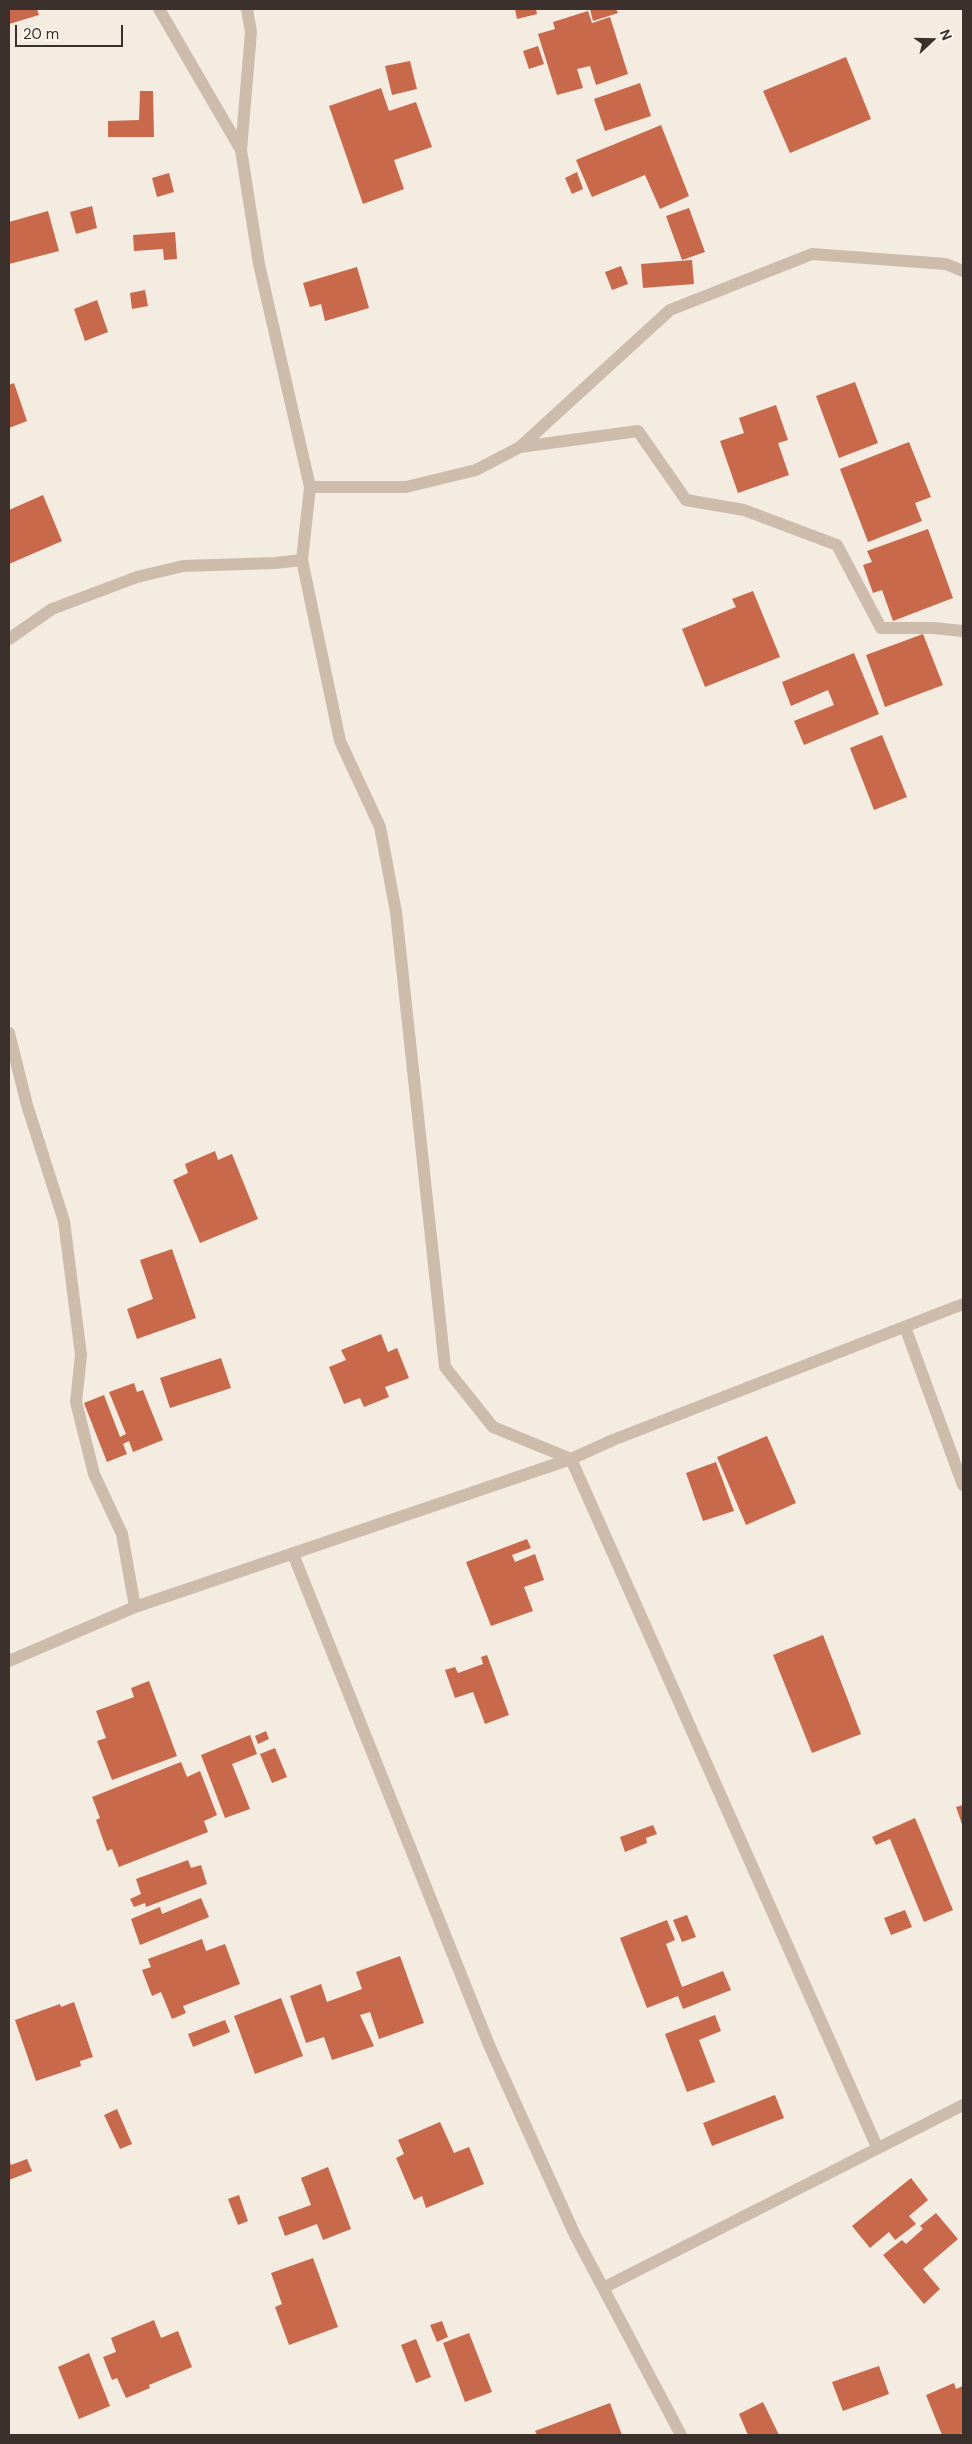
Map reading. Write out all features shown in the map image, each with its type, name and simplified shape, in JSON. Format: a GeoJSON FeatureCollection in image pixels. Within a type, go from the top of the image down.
{"type":"FeatureCollection","features":[{"type":"Feature","properties":{"kind":"street"},"geometry":{"type":"LineString","coordinates":[[159,9],[241,150]]}},
{"type":"Feature","properties":{"kind":"street"},"geometry":{"type":"LineString","coordinates":[[247,9],[251,32],[241,150],[259,264],[310,487],[302,560],[340,741],[380,827],[396,912],[445,1367],[494,1427],[571,1459],[877,2147]]}},
{"type":"Feature","properties":{"kind":"street"},"geometry":{"type":"LineString","coordinates":[[310,487],[406,487],[476,470],[520,447],[670,310],[812,254],[946,264],[963,271]]}},
{"type":"Feature","properties":{"kind":"street"},"geometry":{"type":"LineString","coordinates":[[520,447],[638,431],[686,500],[744,510],[837,545],[881,628],[932,628],[963,631]]}},
{"type":"Feature","properties":{"kind":"street"},"geometry":{"type":"LineString","coordinates":[[9,639],[52,609],[137,577],[183,566],[274,563],[302,560]]}},
{"type":"Feature","properties":{"kind":"street"},"geometry":{"type":"LineString","coordinates":[[9,1033],[26,1105],[64,1221],[81,1355],[76,1402],[94,1474],[122,1534],[135,1607]]}},
{"type":"Feature","properties":{"kind":"street"},"geometry":{"type":"LineString","coordinates":[[9,1661],[135,1607],[571,1459],[614,1440],[963,1304]]}},
{"type":"Feature","properties":{"kind":"street"},"geometry":{"type":"LineString","coordinates":[[905,1327],[963,1485]]}},
{"type":"Feature","properties":{"kind":"street"},"geometry":{"type":"LineString","coordinates":[[293,1554],[489,2045],[575,2235],[681,2435]]}},
{"type":"Feature","properties":{"kind":"street"},"geometry":{"type":"LineString","coordinates":[[603,2288],[877,2147],[963,2105]]}},
{"type":"Feature","properties":{"kind":"building"},"geometry":{"type":"Polygon","coordinates":[[[9,9],[37,9],[39,15],[9,24],[9,9]]]}},
{"type":"Feature","properties":{"kind":"building"},"geometry":{"type":"Polygon","coordinates":[[[515,9],[536,9],[537,14],[517,19],[515,9]]]}},
{"type":"Feature","properties":{"kind":"building"},"geometry":{"type":"Polygon","coordinates":[[[590,9],[616,9],[618,13],[593,21],[590,9]]]}},
{"type":"Feature","properties":{"kind":"building"},"geometry":{"type":"Polygon","coordinates":[[[588,11],[592,23],[610,17],[628,74],[596,85],[590,66],[577,69],[583,88],[557,95],[538,34],[555,29],[553,22],[588,11]]]}},
{"type":"Feature","properties":{"kind":"building"},"geometry":{"type":"Polygon","coordinates":[[[538,46],[544,64],[529,69],[523,51],[538,46]]]}},
{"type":"Feature","properties":{"kind":"building"},"geometry":{"type":"Polygon","coordinates":[[[846,57],[871,119],[790,153],[763,91],[846,57]]]}},
{"type":"Feature","properties":{"kind":"building"},"geometry":{"type":"Polygon","coordinates":[[[410,61],[417,89],[392,95],[385,66],[410,61]]]}},
{"type":"Feature","properties":{"kind":"building"},"geometry":{"type":"Polygon","coordinates":[[[640,83],[651,116],[605,131],[594,99],[640,83]]]}},
{"type":"Feature","properties":{"kind":"building"},"geometry":{"type":"Polygon","coordinates":[[[381,88],[389,111],[416,102],[432,147],[394,160],[404,189],[363,204],[329,106],[381,88]]]}},
{"type":"Feature","properties":{"kind":"building"},"geometry":{"type":"Polygon","coordinates":[[[140,91],[153,91],[154,137],[108,137],[108,121],[139,120],[140,91]]]}},
{"type":"Feature","properties":{"kind":"building"},"geometry":{"type":"Polygon","coordinates":[[[661,125],[689,196],[660,209],[645,175],[592,197],[576,160],[661,125]]]}},
{"type":"Feature","properties":{"kind":"building"},"geometry":{"type":"Polygon","coordinates":[[[577,172],[583,189],[572,194],[565,178],[577,172]]]}},
{"type":"Feature","properties":{"kind":"building"},"geometry":{"type":"Polygon","coordinates":[[[169,173],[174,192],[157,197],[152,178],[169,173]]]}},
{"type":"Feature","properties":{"kind":"building"},"geometry":{"type":"Polygon","coordinates":[[[92,206],[97,228],[76,234],[70,212],[92,206]]]}},
{"type":"Feature","properties":{"kind":"building"},"geometry":{"type":"Polygon","coordinates":[[[689,208],[705,252],[682,260],[666,216],[689,208]]]}},
{"type":"Feature","properties":{"kind":"building"},"geometry":{"type":"Polygon","coordinates":[[[48,211],[59,251],[9,264],[9,222],[48,211]]]}},
{"type":"Feature","properties":{"kind":"building"},"geometry":{"type":"Polygon","coordinates":[[[175,232],[177,259],[164,260],[163,249],[134,251],[133,235],[175,232]]]}},
{"type":"Feature","properties":{"kind":"building"},"geometry":{"type":"Polygon","coordinates":[[[692,260],[694,284],[643,288],[641,264],[692,260]]]}},
{"type":"Feature","properties":{"kind":"building"},"geometry":{"type":"Polygon","coordinates":[[[621,266],[628,284],[612,290],[605,272],[621,266]]]}},
{"type":"Feature","properties":{"kind":"building"},"geometry":{"type":"Polygon","coordinates":[[[357,267],[369,308],[325,321],[321,304],[310,307],[303,283],[357,267]]]}},
{"type":"Feature","properties":{"kind":"building"},"geometry":{"type":"Polygon","coordinates":[[[145,290],[148,306],[132,309],[130,293],[145,290]]]}},
{"type":"Feature","properties":{"kind":"building"},"geometry":{"type":"Polygon","coordinates":[[[97,300],[108,332],[85,341],[74,309],[97,300]]]}},
{"type":"Feature","properties":{"kind":"building"},"geometry":{"type":"Polygon","coordinates":[[[855,382],[878,443],[839,458],[816,396],[855,382]]]}},
{"type":"Feature","properties":{"kind":"building"},"geometry":{"type":"Polygon","coordinates":[[[14,383],[27,421],[9,428],[9,385],[14,383]]]}},
{"type":"Feature","properties":{"kind":"building"},"geometry":{"type":"Polygon","coordinates":[[[776,405],[788,440],[778,443],[789,475],[738,493],[720,441],[744,433],[739,418],[776,405]]]}},
{"type":"Feature","properties":{"kind":"building"},"geometry":{"type":"Polygon","coordinates":[[[909,442],[931,497],[915,503],[922,521],[868,542],[840,469],[909,442]]]}},
{"type":"Feature","properties":{"kind":"building"},"geometry":{"type":"Polygon","coordinates":[[[43,495],[62,541],[9,564],[9,510],[43,495]]]}},
{"type":"Feature","properties":{"kind":"building"},"geometry":{"type":"Polygon","coordinates":[[[928,529],[953,598],[893,621],[882,590],[873,593],[863,565],[872,562],[867,551],[928,529]]]}},
{"type":"Feature","properties":{"kind":"building"},"geometry":{"type":"Polygon","coordinates":[[[753,591],[780,657],[705,687],[682,629],[736,607],[732,599],[753,591]]]}},
{"type":"Feature","properties":{"kind":"building"},"geometry":{"type":"Polygon","coordinates":[[[923,634],[943,685],[885,707],[866,655],[923,634]]]}},
{"type":"Feature","properties":{"kind":"building"},"geometry":{"type":"Polygon","coordinates":[[[854,653],[879,714],[804,745],[794,721],[834,705],[828,690],[791,706],[782,682],[854,653]]]}},
{"type":"Feature","properties":{"kind":"building"},"geometry":{"type":"Polygon","coordinates":[[[882,735],[907,797],[874,810],[850,748],[882,735]]]}},
{"type":"Feature","properties":{"kind":"building"},"geometry":{"type":"Polygon","coordinates":[[[215,1151],[218,1160],[232,1154],[258,1219],[200,1243],[173,1180],[188,1173],[185,1164],[215,1151]]]}},
{"type":"Feature","properties":{"kind":"building"},"geometry":{"type":"Polygon","coordinates":[[[172,1249],[196,1318],[137,1339],[127,1309],[153,1299],[140,1260],[172,1249]]]}},
{"type":"Feature","properties":{"kind":"building"},"geometry":{"type":"Polygon","coordinates":[[[381,1334],[388,1352],[397,1348],[409,1378],[385,1387],[389,1397],[364,1407],[360,1398],[344,1404],[329,1367],[346,1360],[341,1350],[381,1334]]]}},
{"type":"Feature","properties":{"kind":"building"},"geometry":{"type":"Polygon","coordinates":[[[221,1358],[231,1388],[170,1408],[160,1378],[221,1358]]]}},
{"type":"Feature","properties":{"kind":"building"},"geometry":{"type":"Polygon","coordinates":[[[134,1383],[137,1392],[143,1390],[163,1440],[133,1452],[129,1441],[123,1444],[127,1454],[107,1462],[84,1403],[104,1395],[120,1437],[126,1434],[109,1392],[134,1383]]]}},
{"type":"Feature","properties":{"kind":"building"},"geometry":{"type":"Polygon","coordinates":[[[767,1436],[796,1503],[746,1525],[717,1457],[767,1436]]]}},
{"type":"Feature","properties":{"kind":"building"},"geometry":{"type":"Polygon","coordinates":[[[716,1462],[734,1511],[703,1521],[686,1473],[716,1462]]]}},
{"type":"Feature","properties":{"kind":"building"},"geometry":{"type":"Polygon","coordinates":[[[527,1539],[531,1548],[512,1555],[515,1562],[535,1554],[544,1580],[524,1587],[533,1611],[491,1626],[466,1562],[527,1539]]]}},
{"type":"Feature","properties":{"kind":"building"},"geometry":{"type":"Polygon","coordinates":[[[823,1635],[861,1734],[812,1753],[773,1655],[823,1635]]]}},
{"type":"Feature","properties":{"kind":"building"},"geometry":{"type":"Polygon","coordinates":[[[487,1655],[509,1715],[485,1724],[473,1692],[455,1698],[445,1670],[455,1667],[458,1673],[483,1664],[481,1657],[487,1655]]]}},
{"type":"Feature","properties":{"kind":"building"},"geometry":{"type":"Polygon","coordinates":[[[149,1681],[177,1756],[112,1780],[97,1741],[106,1738],[96,1711],[134,1697],[131,1688],[149,1681]]]}},
{"type":"Feature","properties":{"kind":"building"},"geometry":{"type":"Polygon","coordinates":[[[266,1731],[269,1739],[258,1744],[255,1736],[266,1731]]]}},
{"type":"Feature","properties":{"kind":"building"},"geometry":{"type":"Polygon","coordinates":[[[250,1735],[257,1754],[232,1764],[250,1809],[225,1818],[201,1755],[250,1735]]]}},
{"type":"Feature","properties":{"kind":"building"},"geometry":{"type":"Polygon","coordinates":[[[275,1748],[287,1777],[272,1783],[260,1754],[275,1748]]]}},
{"type":"Feature","properties":{"kind":"building"},"geometry":{"type":"Polygon","coordinates":[[[181,1762],[187,1777],[200,1771],[217,1815],[204,1821],[208,1832],[119,1867],[112,1849],[107,1851],[96,1820],[100,1818],[92,1797],[181,1762]]]}},
{"type":"Feature","properties":{"kind":"building"},"geometry":{"type":"Polygon","coordinates":[[[963,1805],[963,1827],[956,1807],[963,1805]]]}},
{"type":"Feature","properties":{"kind":"building"},"geometry":{"type":"Polygon","coordinates":[[[915,1818],[953,1910],[924,1922],[890,1839],[876,1845],[872,1837],[915,1818]]]}},
{"type":"Feature","properties":{"kind":"building"},"geometry":{"type":"Polygon","coordinates":[[[653,1825],[657,1834],[646,1838],[647,1843],[625,1852],[620,1837],[653,1825]]]}},
{"type":"Feature","properties":{"kind":"building"},"geometry":{"type":"Polygon","coordinates":[[[188,1860],[191,1868],[201,1865],[207,1884],[146,1907],[145,1903],[134,1907],[130,1899],[141,1894],[136,1879],[188,1860]]]}},
{"type":"Feature","properties":{"kind":"building"},"geometry":{"type":"Polygon","coordinates":[[[201,1898],[209,1917],[140,1945],[131,1919],[160,1907],[162,1914],[201,1898]]]}},
{"type":"Feature","properties":{"kind":"building"},"geometry":{"type":"Polygon","coordinates":[[[905,1910],[912,1927],[891,1935],[884,1918],[905,1910]]]}},
{"type":"Feature","properties":{"kind":"building"},"geometry":{"type":"Polygon","coordinates":[[[687,1915],[696,1937],[682,1942],[673,1920],[687,1915]]]}},
{"type":"Feature","properties":{"kind":"building"},"geometry":{"type":"Polygon","coordinates":[[[667,1920],[675,1940],[666,1944],[682,1987],[723,1971],[731,1990],[683,2009],[678,1996],[647,2008],[620,1938],[667,1920]]]}},
{"type":"Feature","properties":{"kind":"building"},"geometry":{"type":"Polygon","coordinates":[[[202,1939],[206,1951],[225,1944],[240,1984],[183,2006],[186,2013],[172,2019],[161,1992],[152,1996],[142,1970],[151,1967],[148,1959],[202,1939]]]}},
{"type":"Feature","properties":{"kind":"building"},"geometry":{"type":"Polygon","coordinates":[[[400,1956],[424,2023],[379,2039],[370,2012],[360,2015],[374,2046],[332,2060],[324,2037],[306,2043],[290,1996],[321,1984],[327,2002],[362,1989],[356,1972],[400,1956]]]}},
{"type":"Feature","properties":{"kind":"building"},"geometry":{"type":"Polygon","coordinates":[[[281,1998],[303,2056],[255,2074],[234,2016],[281,1998]]]}},
{"type":"Feature","properties":{"kind":"building"},"geometry":{"type":"Polygon","coordinates":[[[74,2002],[93,2057],[80,2061],[81,2066],[36,2081],[15,2020],[60,2004],[61,2007],[74,2002]]]}},
{"type":"Feature","properties":{"kind":"building"},"geometry":{"type":"Polygon","coordinates":[[[715,2015],[721,2031],[699,2040],[715,2082],[687,2092],[665,2034],[715,2015]]]}},
{"type":"Feature","properties":{"kind":"building"},"geometry":{"type":"Polygon","coordinates":[[[225,2020],[230,2032],[193,2047],[188,2034],[225,2020]]]}},
{"type":"Feature","properties":{"kind":"building"},"geometry":{"type":"Polygon","coordinates":[[[775,2095],[784,2118],[712,2146],[703,2123],[775,2095]]]}},
{"type":"Feature","properties":{"kind":"building"},"geometry":{"type":"Polygon","coordinates":[[[117,2109],[132,2144],[120,2149],[104,2115],[117,2109]]]}},
{"type":"Feature","properties":{"kind":"building"},"geometry":{"type":"Polygon","coordinates":[[[440,2122],[454,2153],[469,2147],[484,2184],[426,2208],[422,2196],[414,2200],[396,2158],[404,2154],[398,2140],[440,2122]]]}},
{"type":"Feature","properties":{"kind":"building"},"geometry":{"type":"Polygon","coordinates":[[[9,2159],[11,2165],[27,2159],[32,2171],[9,2180],[9,2159]]]}},
{"type":"Feature","properties":{"kind":"building"},"geometry":{"type":"Polygon","coordinates":[[[328,2167],[351,2229],[323,2240],[317,2224],[285,2236],[278,2217],[311,2205],[301,2178],[328,2167]]]}},
{"type":"Feature","properties":{"kind":"building"},"geometry":{"type":"Polygon","coordinates":[[[911,2178],[928,2200],[909,2216],[916,2224],[895,2240],[889,2232],[870,2248],[852,2226],[911,2178]]]}},
{"type":"Feature","properties":{"kind":"building"},"geometry":{"type":"Polygon","coordinates":[[[239,2195],[248,2221],[238,2225],[228,2199],[239,2195]]]}},
{"type":"Feature","properties":{"kind":"building"},"geometry":{"type":"Polygon","coordinates":[[[936,2213],[958,2239],[923,2269],[940,2289],[924,2304],[883,2255],[902,2240],[906,2244],[923,2229],[920,2226],[936,2213]]]}},
{"type":"Feature","properties":{"kind":"building"},"geometry":{"type":"Polygon","coordinates":[[[313,2258],[338,2327],[289,2345],[275,2307],[282,2304],[271,2273],[313,2258]]]}},
{"type":"Feature","properties":{"kind":"building"},"geometry":{"type":"Polygon","coordinates":[[[154,2320],[161,2338],[178,2331],[192,2367],[149,2385],[150,2388],[126,2398],[117,2378],[112,2380],[103,2357],[116,2352],[111,2338],[154,2320]]]}},
{"type":"Feature","properties":{"kind":"building"},"geometry":{"type":"Polygon","coordinates":[[[442,2321],[448,2337],[437,2342],[430,2325],[442,2321]]]}},
{"type":"Feature","properties":{"kind":"building"},"geometry":{"type":"Polygon","coordinates":[[[469,2333],[492,2392],[465,2402],[443,2343],[469,2333]]]}},
{"type":"Feature","properties":{"kind":"building"},"geometry":{"type":"Polygon","coordinates":[[[416,2339],[431,2377],[416,2383],[401,2345],[416,2339]]]}},
{"type":"Feature","properties":{"kind":"building"},"geometry":{"type":"Polygon","coordinates":[[[89,2353],[110,2406],[79,2419],[58,2367],[89,2353]]]}},
{"type":"Feature","properties":{"kind":"building"},"geometry":{"type":"Polygon","coordinates":[[[879,2366],[889,2394],[843,2411],[832,2382],[879,2366]]]}},
{"type":"Feature","properties":{"kind":"building"},"geometry":{"type":"Polygon","coordinates":[[[954,2383],[956,2389],[963,2386],[963,2433],[942,2435],[926,2395],[954,2383]]]}},
{"type":"Feature","properties":{"kind":"building"},"geometry":{"type":"Polygon","coordinates":[[[763,2402],[779,2435],[748,2435],[739,2414],[763,2402]]]}},
{"type":"Feature","properties":{"kind":"building"},"geometry":{"type":"Polygon","coordinates":[[[610,2403],[622,2435],[537,2435],[535,2431],[610,2403]]]}}]}
